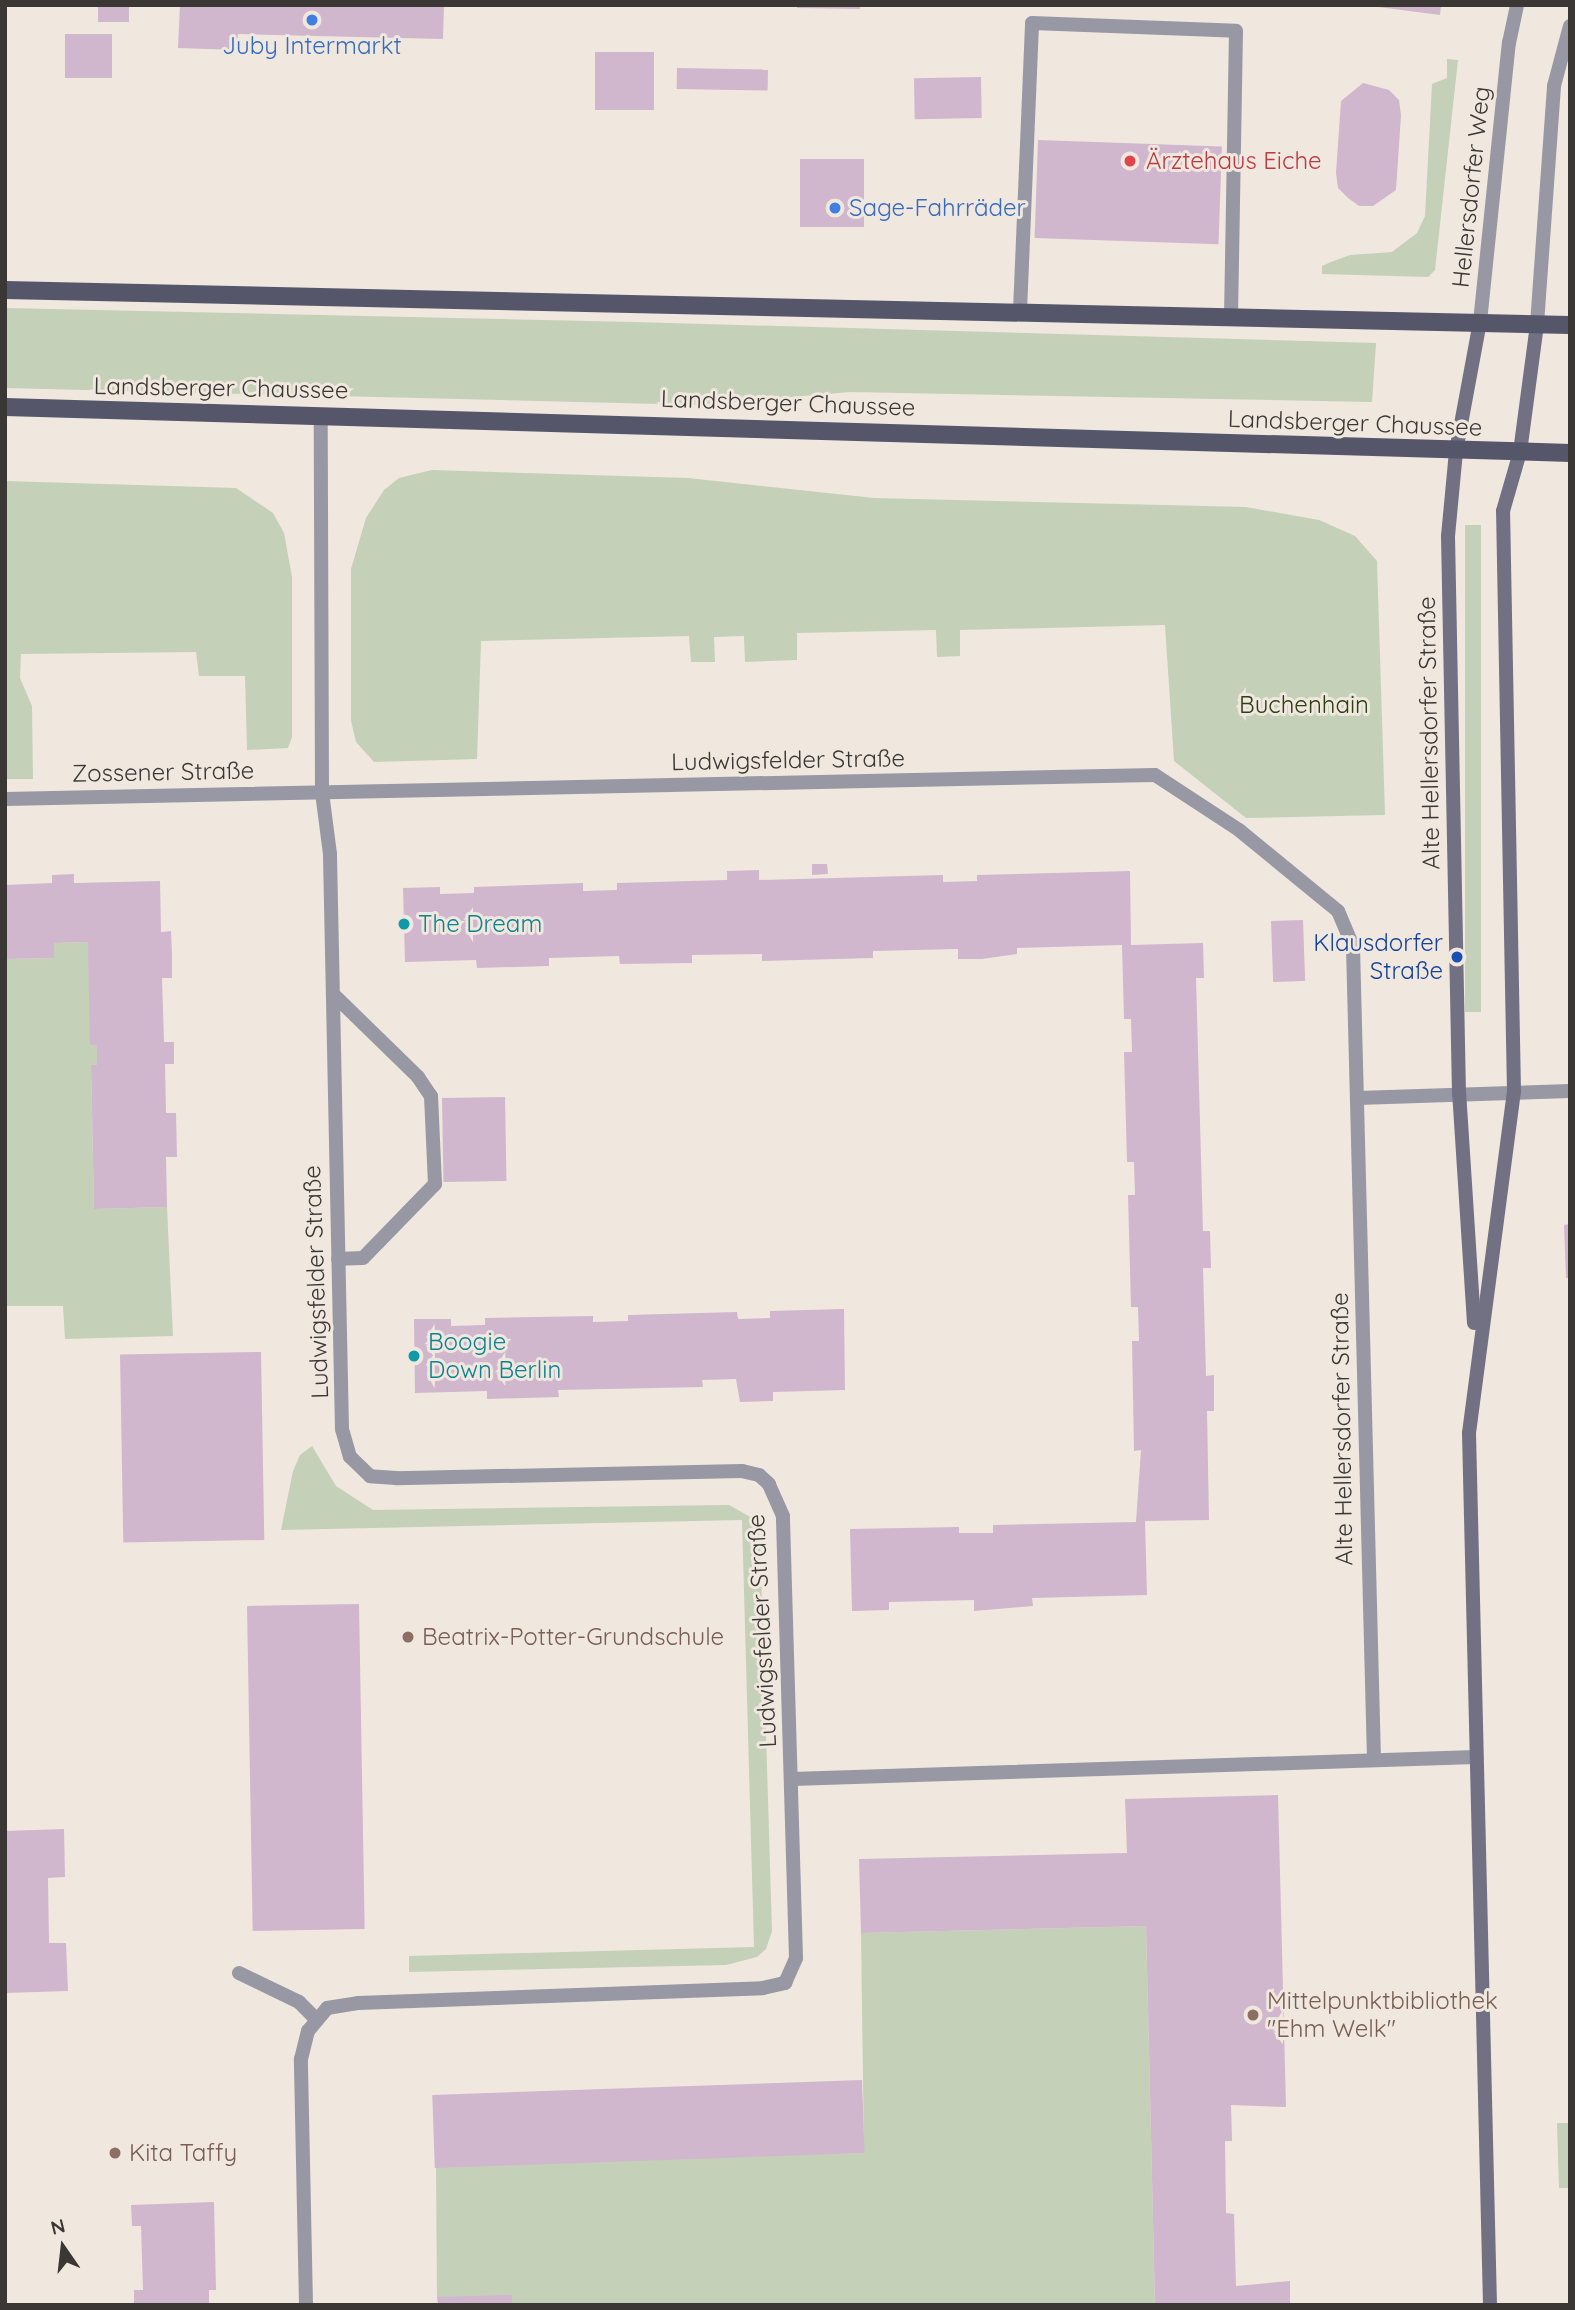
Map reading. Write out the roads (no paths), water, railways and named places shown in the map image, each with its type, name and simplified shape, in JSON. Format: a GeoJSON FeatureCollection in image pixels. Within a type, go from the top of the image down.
{"type":"FeatureCollection","features":[{"type":"Feature","properties":{"kind":"main road"},"geometry":{"type":"LineString","coordinates":[[5,290],[1570,325]]}},
{"type":"Feature","properties":{"kind":"main road","name":"Landsberger Chaussee"},"geometry":{"type":"LineString","coordinates":[[5,407],[1570,453]]}},
{"type":"Feature","properties":{"kind":"street","name":"Hellersdorfer Weg"},"geometry":{"type":"LineString","coordinates":[[1470,373],[1480,322],[1517,5]]}},
{"type":"Feature","properties":{"kind":"street"},"geometry":{"type":"LineString","coordinates":[[1020,311],[1032,23],[1236,31],[1231,316]]}},
{"type":"Feature","properties":{"kind":"street"},"geometry":{"type":"LineString","coordinates":[[1537,324],[1554,86],[1570,26]]}},
{"type":"Feature","properties":{"kind":"street","name":"Alte Hellersdorfer Straße"},"geometry":{"type":"LineString","coordinates":[[1490,2305],[1469,1433],[1476,1352],[1514,1092],[1503,511],[1520,452],[1537,324]]}},
{"type":"Feature","properties":{"kind":"street","name":"Alte Hellersdorfer Straße"},"geometry":{"type":"LineString","coordinates":[[1470,373],[1456,451],[1448,537],[1460,1094],[1476,1352]]}},
{"type":"Feature","properties":{"kind":"street","name":"Ludwigsfelder Straße"},"geometry":{"type":"LineString","coordinates":[[317,2020],[327,2008],[358,2003],[763,1989],[785,1983],[796,1958],[783,1516],[769,1484],[759,1475],[742,1471],[370,1476],[350,1457],[342,1429],[330,854],[322,792],[321,415]]}},
{"type":"Feature","properties":{"kind":"street","name":"Ludwigsfelder Straße"},"geometry":{"type":"LineString","coordinates":[[322,792],[1155,775],[1239,830]]}},
{"type":"Feature","properties":{"kind":"street","name":"Zossener Straße"},"geometry":{"type":"LineString","coordinates":[[5,799],[322,792]]}},
{"type":"Feature","properties":{"kind":"street","name":"Alte Hellersdorfer Straße"},"geometry":{"type":"LineString","coordinates":[[1239,830],[1338,911],[1353,947],[1374,1760]]}},
{"type":"Feature","properties":{"kind":"street"},"geometry":{"type":"LineString","coordinates":[[333,994],[418,1077],[431,1096],[435,1184],[363,1258],[338,1259]]}},
{"type":"Feature","properties":{"kind":"street"},"geometry":{"type":"LineString","coordinates":[[1358,1098],[1570,1091]]}},
{"type":"Feature","properties":{"kind":"street"},"geometry":{"type":"LineString","coordinates":[[792,1779],[1476,1757]]}},
{"type":"Feature","properties":{"kind":"street"},"geometry":{"type":"LineString","coordinates":[[239,1973],[299,2003],[317,2020],[308,2031],[301,2059],[306,2305]]}},
{"type":"Feature","properties":{"kind":"place","name":"Juby Intermarkt"},"geometry":{"type":"Point","coordinates":[312,20]}},
{"type":"Feature","properties":{"kind":"place","name":"Ärztehaus Eiche"},"geometry":{"type":"Point","coordinates":[1130,161]}},
{"type":"Feature","properties":{"kind":"place","name":"Sage-Fahrräder"},"geometry":{"type":"Point","coordinates":[835,208]}},
{"type":"Feature","properties":{"kind":"place","name":"The Dream"},"geometry":{"type":"Point","coordinates":[404,924]}},
{"type":"Feature","properties":{"kind":"place","name":"Klausdorfer Straße"},"geometry":{"type":"Point","coordinates":[1457,957]}},
{"type":"Feature","properties":{"kind":"place","name":"Boogie Down Berlin"},"geometry":{"type":"Point","coordinates":[414,1356]}},
{"type":"Feature","properties":{"kind":"place","name":"Beatrix-Potter-Grundschule"},"geometry":{"type":"Point","coordinates":[408,1637]}},
{"type":"Feature","properties":{"kind":"place","name":"Mittelpunktbibliothek \"Ehm Welk\""},"geometry":{"type":"Point","coordinates":[1253,2015]}},
{"type":"Feature","properties":{"kind":"place","name":"Kita Taffy"},"geometry":{"type":"Point","coordinates":[115,2153]}},
{"type":"Feature","properties":{"kind":"park label","name":"Buchenhain"},"geometry":{"type":"Point","coordinates":[1304,705]}}]}
